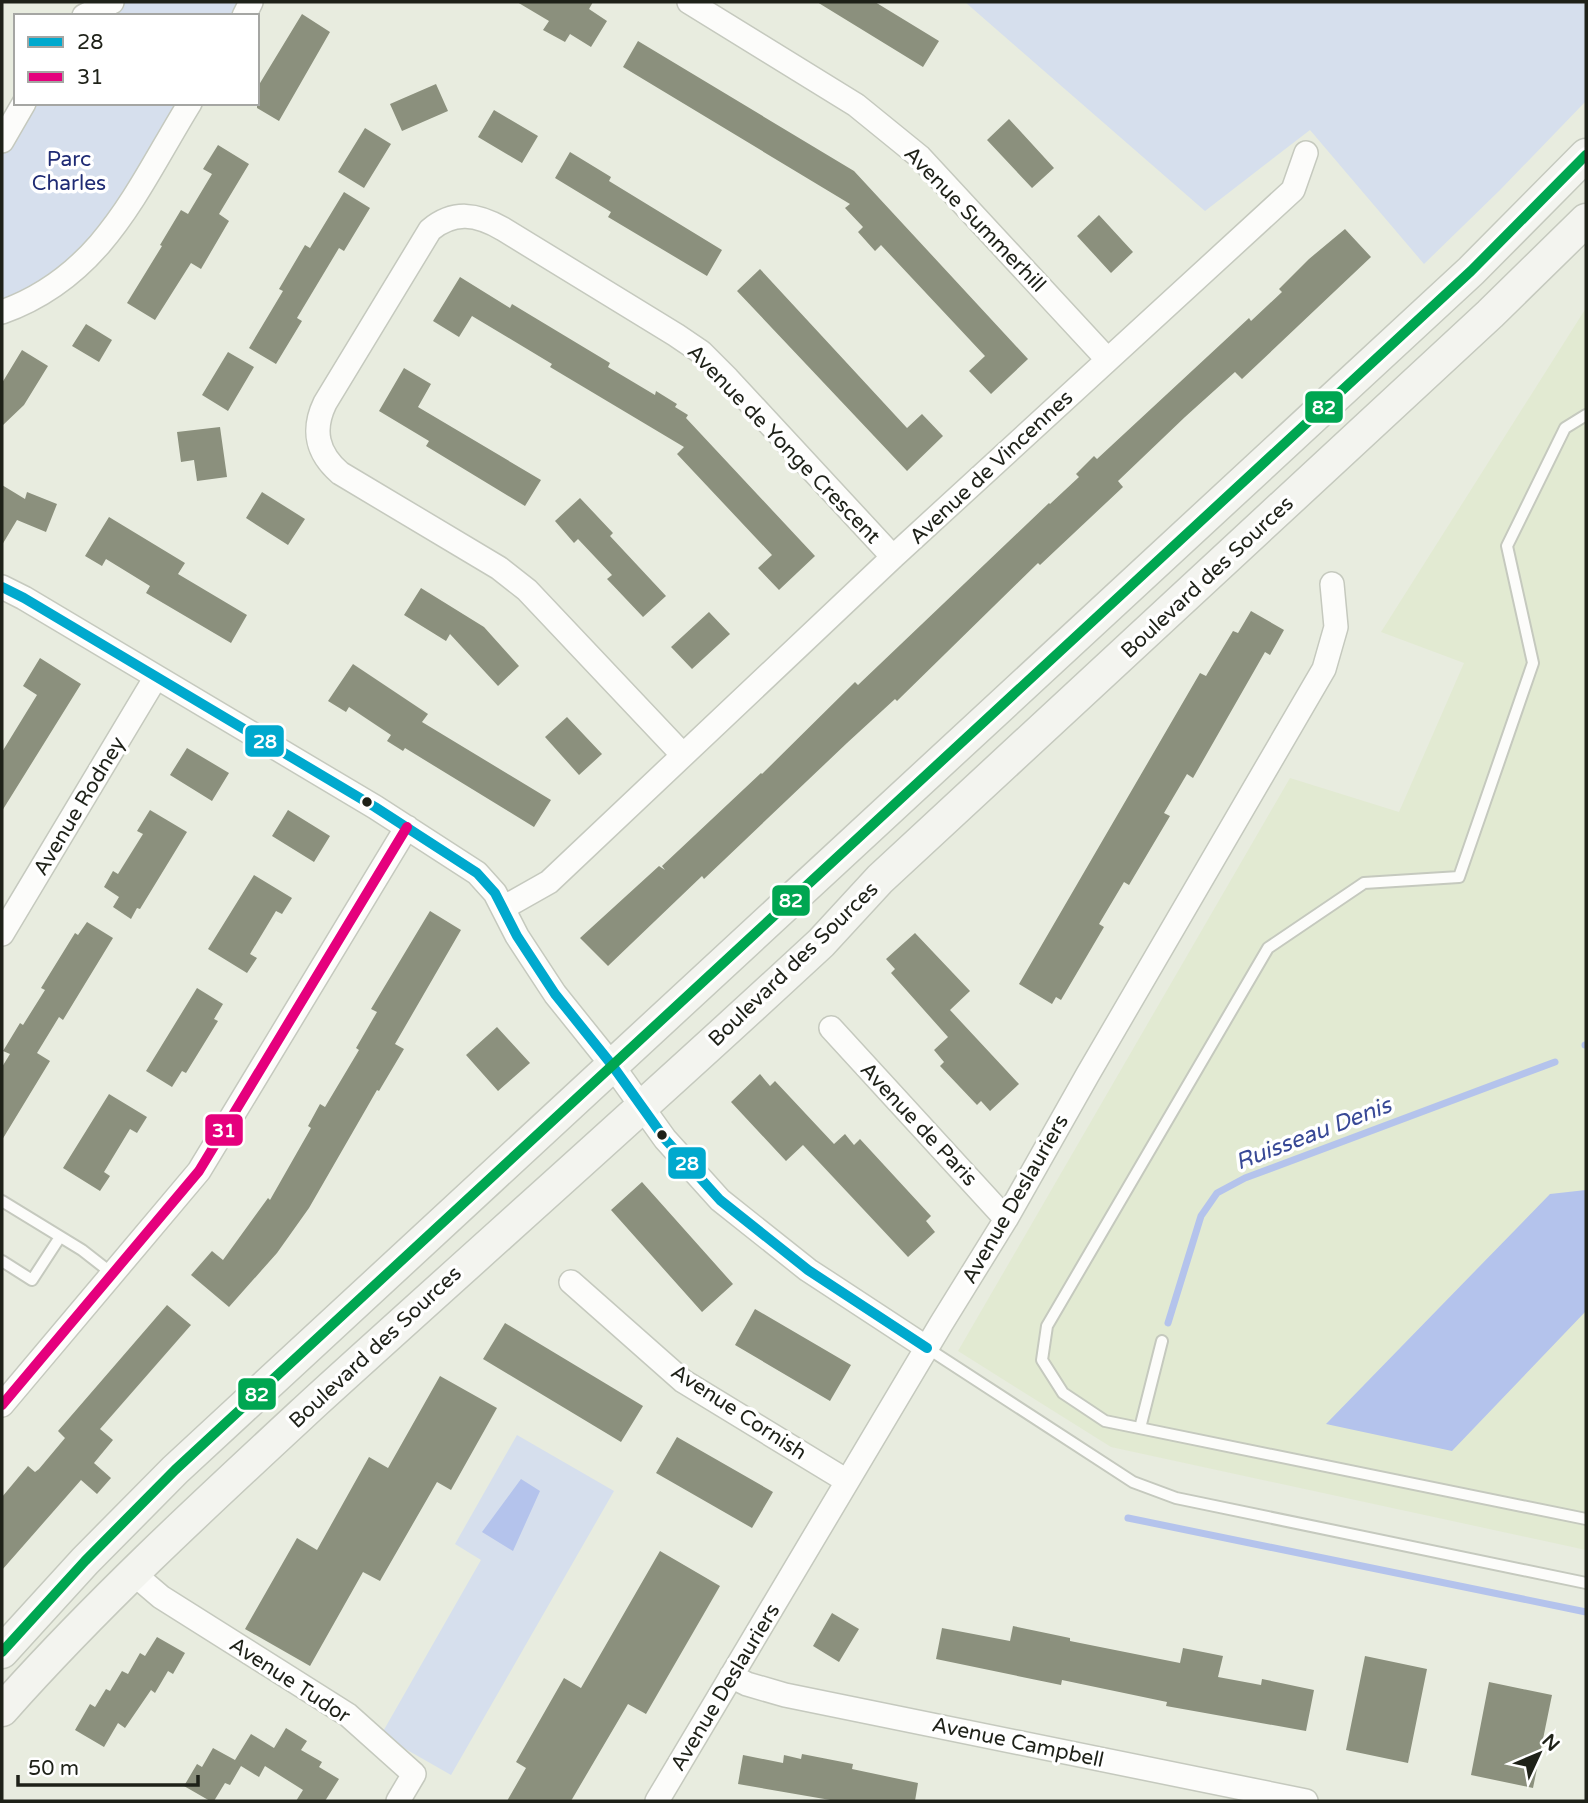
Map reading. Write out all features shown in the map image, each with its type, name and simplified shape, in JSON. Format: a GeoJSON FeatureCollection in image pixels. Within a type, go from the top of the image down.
{"type":"FeatureCollection","features":[{"type":"Feature","properties":{"kind":"main road"},"geometry":{"type":"LineString","coordinates":[[2,1652],[101,1544],[175,1470],[1479,264],[1586,155]]}},
{"type":"Feature","properties":{"kind":"main road","name":"Boulevard des Sources"},"geometry":{"type":"LineString","coordinates":[[2,1710],[134,1574],[240,1472],[464,1265],[821,943],[880,879],[1490,314],[1586,220]]}},
{"type":"Feature","properties":{"kind":"street"},"geometry":{"type":"LineString","coordinates":[[88,14],[112,2]]}},
{"type":"Feature","properties":{"kind":"street","name":"Avenue Summerhill"},"geometry":{"type":"LineString","coordinates":[[689,2],[856,105],[920,157],[1107,359]]}},
{"type":"Feature","properties":{"kind":"street"},"geometry":{"type":"LineString","coordinates":[[2,141],[23,105]]}},
{"type":"Feature","properties":{"kind":"street"},"geometry":{"type":"LineString","coordinates":[[2,312],[54,287],[82,264],[108,237],[189,105]]}},
{"type":"Feature","properties":{"kind":"street","name":"Avenue de Vincennes"},"geometry":{"type":"LineString","coordinates":[[503,908],[549,881],[893,557],[1293,190],[1306,153]]}},
{"type":"Feature","properties":{"kind":"street","name":"Avenue de Yonge Crescent"},"geometry":{"type":"LineString","coordinates":[[682,754],[527,590],[499,568],[341,473],[324,456],[317,436],[317,425],[325,402],[430,230],[437,224],[458,216],[481,218],[689,343],[722,373],[893,557]]}},
{"type":"Feature","properties":{"kind":"street","name":"Avenue Deslauriers"},"geometry":{"type":"LineString","coordinates":[[657,1801],[1006,1219],[1324,669],[1336,628],[1332,584]]}},
{"type":"Feature","properties":{"kind":"street"},"geometry":{"type":"LineString","coordinates":[[2,587],[407,827],[477,873],[495,892],[517,936],[555,994],[612,1065],[665,1139],[720,1200],[808,1270],[927,1348]]}},
{"type":"Feature","properties":{"kind":"street","name":"Avenue Rodney"},"geometry":{"type":"LineString","coordinates":[[2,934],[156,677]]}},
{"type":"Feature","properties":{"kind":"street"},"geometry":{"type":"LineString","coordinates":[[2,1405],[114,1275],[212,1154],[407,827]]}},
{"type":"Feature","properties":{"kind":"street","name":"Avenue de Paris"},"geometry":{"type":"LineString","coordinates":[[831,1028],[1006,1219]]}},
{"type":"Feature","properties":{"kind":"street","name":"Avenue Cornish"},"geometry":{"type":"LineString","coordinates":[[571,1282],[683,1381],[847,1481]]}},
{"type":"Feature","properties":{"kind":"street","name":"Avenue Tudor"},"geometry":{"type":"LineString","coordinates":[[134,1574],[161,1598],[348,1715],[414,1774],[398,1801]]}},
{"type":"Feature","properties":{"kind":"street","name":"Avenue Campbell"},"geometry":{"type":"LineString","coordinates":[[732,1676],[747,1684],[785,1695],[1306,1801]]}},
{"type":"Feature","properties":{"kind":"lane"},"geometry":{"type":"LineString","coordinates":[[1586,415],[1565,428],[1507,546],[1533,663],[1459,877],[1364,883],[1268,948],[1047,1326],[1042,1360],[1063,1393],[1105,1421],[1586,1519]]}},
{"type":"Feature","properties":{"kind":"lane"},"geometry":{"type":"LineString","coordinates":[[2,1201],[114,1275]]}},
{"type":"Feature","properties":{"kind":"lane"},"geometry":{"type":"LineString","coordinates":[[2,1261],[32,1280],[60,1237]]}},
{"type":"Feature","properties":{"kind":"lane"},"geometry":{"type":"LineString","coordinates":[[1140,1428],[1162,1341]]}},
{"type":"Feature","properties":{"kind":"lane"},"geometry":{"type":"LineString","coordinates":[[927,1348],[1133,1482],[1176,1498],[1586,1583]]}},
{"type":"Feature","properties":{"kind":"shaded area"},"geometry":{"type":"Polygon","coordinates":[[[1586,308],[1586,1550],[1111,1447],[958,1351],[1290,778],[1399,812],[1464,663],[1381,632],[1586,308]]]}},
{"type":"Feature","properties":{"kind":"green space"},"geometry":{"type":"Polygon","coordinates":[[[112,2],[251,2],[245,14],[88,14],[112,2]]]}},
{"type":"Feature","properties":{"kind":"green space"},"geometry":{"type":"Polygon","coordinates":[[[965,2],[1586,2],[1586,101],[1424,264],[1310,130],[1205,211],[965,2]]]}},
{"type":"Feature","properties":{"kind":"green space","name":"Parc Charles"},"geometry":{"type":"Polygon","coordinates":[[[23,105],[189,105],[108,237],[2,312],[2,141],[23,105]]]}},
{"type":"Feature","properties":{"kind":"green space"},"geometry":{"type":"Polygon","coordinates":[[[517,1435],[614,1491],[451,1775],[381,1735],[481,1560],[455,1544],[517,1435]]]}},
{"type":"Feature","properties":{"kind":"water"},"geometry":{"type":"Polygon","coordinates":[[[1586,1190],[1586,1311],[1452,1451],[1326,1424],[1550,1194],[1586,1190]]]}},
{"type":"Feature","properties":{"kind":"water"},"geometry":{"type":"Polygon","coordinates":[[[521,1479],[540,1491],[513,1551],[482,1532],[521,1479]]]}},
{"type":"Feature","properties":{"kind":"building"},"geometry":{"type":"Polygon","coordinates":[[[517,2],[593,2],[589,9],[607,21],[591,47],[570,34],[565,42],[543,30],[549,21],[517,2]]]}},
{"type":"Feature","properties":{"kind":"building"},"geometry":{"type":"Polygon","coordinates":[[[817,2],[875,2],[939,41],[923,67],[817,2]]]}},
{"type":"Feature","properties":{"kind":"building"},"geometry":{"type":"Polygon","coordinates":[[[302,14],[330,32],[279,121],[257,108],[259,85],[302,14]]]}},
{"type":"Feature","properties":{"kind":"building"},"geometry":{"type":"Polygon","coordinates":[[[638,41],[854,171],[1028,359],[991,394],[969,371],[985,356],[881,245],[875,251],[858,232],[863,227],[845,208],[850,204],[623,67],[638,41]]]}},
{"type":"Feature","properties":{"kind":"building"},"geometry":{"type":"Polygon","coordinates":[[[436,84],[448,111],[402,131],[390,104],[436,84]]]}},
{"type":"Feature","properties":{"kind":"building"},"geometry":{"type":"Polygon","coordinates":[[[494,110],[538,136],[522,163],[478,137],[494,110]]]}},
{"type":"Feature","properties":{"kind":"building"},"geometry":{"type":"Polygon","coordinates":[[[1009,119],[1054,168],[1032,188],[987,140],[1009,119]]]}},
{"type":"Feature","properties":{"kind":"building"},"geometry":{"type":"Polygon","coordinates":[[[365,128],[391,144],[364,188],[338,172],[365,128]]]}},
{"type":"Feature","properties":{"kind":"building"},"geometry":{"type":"Polygon","coordinates":[[[218,145],[249,164],[219,214],[229,221],[201,269],[191,263],[155,320],[127,303],[181,210],[188,214],[212,174],[203,169],[218,145]]]}},
{"type":"Feature","properties":{"kind":"building"},"geometry":{"type":"Polygon","coordinates":[[[570,152],[611,177],[609,181],[722,250],[707,276],[608,217],[611,212],[555,178],[570,152]]]}},
{"type":"Feature","properties":{"kind":"building"},"geometry":{"type":"Polygon","coordinates":[[[344,192],[370,208],[344,251],[339,248],[297,318],[302,321],[276,364],[249,348],[283,291],[279,289],[305,245],[310,248],[344,192]]]}},
{"type":"Feature","properties":{"kind":"building"},"geometry":{"type":"Polygon","coordinates":[[[1099,215],[1133,252],[1111,273],[1077,236],[1099,215]]]}},
{"type":"Feature","properties":{"kind":"building"},"geometry":{"type":"Polygon","coordinates":[[[1345,229],[1371,257],[1242,379],[1235,372],[1185,417],[1118,481],[1123,487],[1040,565],[1038,563],[897,701],[895,699],[847,743],[608,966],[580,938],[659,866],[665,870],[662,866],[762,774],[855,682],[858,685],[1079,477],[1076,474],[1094,456],[1097,459],[1249,318],[1251,321],[1282,292],[1279,289],[1309,259],[1345,229]]]}},
{"type":"Feature","properties":{"kind":"building"},"geometry":{"type":"Polygon","coordinates":[[[760,269],[907,428],[922,414],[943,436],[907,471],[737,291],[760,269]]]}},
{"type":"Feature","properties":{"kind":"building"},"geometry":{"type":"Polygon","coordinates":[[[460,277],[510,308],[512,304],[610,363],[608,367],[655,395],[656,391],[677,404],[675,407],[688,415],[686,418],[815,556],[779,590],[758,568],[772,555],[677,454],[684,447],[550,367],[552,364],[472,316],[459,337],[433,321],[460,277]]]}},
{"type":"Feature","properties":{"kind":"building"},"geometry":{"type":"Polygon","coordinates":[[[86,324],[112,340],[99,362],[72,346],[86,324]]]}},
{"type":"Feature","properties":{"kind":"building"},"geometry":{"type":"Polygon","coordinates":[[[22,350],[48,366],[24,405],[2,426],[2,383],[22,350]]]}},
{"type":"Feature","properties":{"kind":"building"},"geometry":{"type":"Polygon","coordinates":[[[228,352],[254,367],[228,411],[202,395],[228,352]]]}},
{"type":"Feature","properties":{"kind":"building"},"geometry":{"type":"Polygon","coordinates":[[[404,368],[431,384],[418,407],[541,480],[525,506],[426,446],[429,441],[379,411],[404,368]]]}},
{"type":"Feature","properties":{"kind":"building"},"geometry":{"type":"Polygon","coordinates":[[[220,427],[227,477],[197,481],[194,460],[181,462],[177,432],[220,427]]]}},
{"type":"Feature","properties":{"kind":"building"},"geometry":{"type":"Polygon","coordinates":[[[2,485],[25,499],[27,492],[57,504],[46,532],[17,520],[2,545],[2,485]]]}},
{"type":"Feature","properties":{"kind":"building"},"geometry":{"type":"Polygon","coordinates":[[[262,492],[305,519],[288,545],[246,518],[262,492]]]}},
{"type":"Feature","properties":{"kind":"building"},"geometry":{"type":"Polygon","coordinates":[[[580,498],[613,533],[610,536],[666,596],[643,617],[607,579],[612,575],[578,539],[574,543],[555,521],[580,498]]]}},
{"type":"Feature","properties":{"kind":"building"},"geometry":{"type":"Polygon","coordinates":[[[109,517],[185,563],[178,574],[247,615],[231,643],[146,593],[150,586],[106,559],[102,566],[85,556],[109,517]]]}},
{"type":"Feature","properties":{"kind":"building"},"geometry":{"type":"Polygon","coordinates":[[[421,588],[484,627],[519,666],[498,686],[450,634],[446,641],[404,615],[421,588]]]}},
{"type":"Feature","properties":{"kind":"building"},"geometry":{"type":"Polygon","coordinates":[[[1251,611],[1284,630],[1270,655],[1265,652],[1193,778],[1187,774],[1164,813],[1170,816],[1129,885],[1124,882],[1099,924],[1104,927],[1061,1000],[1056,997],[1052,1004],[1019,984],[1200,673],[1206,676],[1233,631],[1238,633],[1251,611]]]}},
{"type":"Feature","properties":{"kind":"building"},"geometry":{"type":"Polygon","coordinates":[[[709,612],[730,634],[692,669],[671,647],[709,612]]]}},
{"type":"Feature","properties":{"kind":"building"},"geometry":{"type":"Polygon","coordinates":[[[40,658],[81,684],[2,811],[2,752],[37,695],[23,686],[40,658]]]}},
{"type":"Feature","properties":{"kind":"building"},"geometry":{"type":"Polygon","coordinates":[[[353,664],[428,714],[422,722],[551,800],[534,827],[405,748],[403,751],[387,741],[391,735],[349,707],[346,712],[328,701],[353,664]]]}},
{"type":"Feature","properties":{"kind":"building"},"geometry":{"type":"Polygon","coordinates":[[[567,717],[602,754],[579,775],[545,737],[567,717]]]}},
{"type":"Feature","properties":{"kind":"building"},"geometry":{"type":"Polygon","coordinates":[[[187,748],[229,773],[212,801],[170,775],[187,748]]]}},
{"type":"Feature","properties":{"kind":"building"},"geometry":{"type":"Polygon","coordinates":[[[150,810],[187,832],[140,909],[137,908],[131,919],[113,907],[119,897],[104,887],[113,871],[118,874],[143,834],[137,831],[150,810]]]}},
{"type":"Feature","properties":{"kind":"building"},"geometry":{"type":"Polygon","coordinates":[[[288,810],[330,836],[314,862],[272,836],[288,810]]]}},
{"type":"Feature","properties":{"kind":"building"},"geometry":{"type":"Polygon","coordinates":[[[254,875],[292,898],[282,914],[276,911],[250,954],[257,958],[247,973],[208,949],[254,875]]]}},
{"type":"Feature","properties":{"kind":"building"},"geometry":{"type":"Polygon","coordinates":[[[430,911],[461,930],[395,1044],[404,1049],[379,1091],[377,1090],[309,1208],[277,1253],[229,1307],[191,1275],[212,1251],[223,1260],[268,1198],[270,1200],[311,1128],[308,1126],[320,1104],[325,1107],[359,1050],[356,1048],[377,1012],[371,1009],[430,911]]]}},
{"type":"Feature","properties":{"kind":"building"},"geometry":{"type":"Polygon","coordinates":[[[87,922],[113,938],[63,1020],[59,1017],[37,1053],[50,1061],[2,1140],[2,1067],[10,1054],[3,1051],[45,990],[41,988],[75,933],[78,935],[87,922]]]}},
{"type":"Feature","properties":{"kind":"building"},"geometry":{"type":"Polygon","coordinates":[[[915,933],[970,991],[950,1010],[1019,1084],[990,1111],[981,1101],[977,1105],[940,1066],[944,1062],[934,1050],[948,1037],[891,973],[895,969],[886,959],[915,933]]]}},
{"type":"Feature","properties":{"kind":"building"},"geometry":{"type":"Polygon","coordinates":[[[197,988],[223,1004],[214,1019],[218,1021],[186,1073],[182,1071],[172,1087],[146,1071],[197,988]]]}},
{"type":"Feature","properties":{"kind":"building"},"geometry":{"type":"Polygon","coordinates":[[[497,1027],[530,1063],[498,1091],[466,1055],[497,1027]]]}},
{"type":"Feature","properties":{"kind":"building"},"geometry":{"type":"Polygon","coordinates":[[[760,1074],[770,1086],[775,1081],[834,1144],[845,1134],[854,1145],[860,1139],[931,1216],[926,1221],[935,1232],[908,1257],[803,1145],[786,1161],[731,1102],[760,1074]]]}},
{"type":"Feature","properties":{"kind":"building"},"geometry":{"type":"Polygon","coordinates":[[[109,1094],[147,1117],[137,1133],[130,1129],[104,1172],[110,1176],[100,1191],[63,1168],[109,1094]]]}},
{"type":"Feature","properties":{"kind":"building"},"geometry":{"type":"Polygon","coordinates":[[[642,1182],[733,1284],[702,1312],[611,1210],[642,1182]]]}},
{"type":"Feature","properties":{"kind":"building"},"geometry":{"type":"Polygon","coordinates":[[[167,1305],[191,1325],[100,1429],[113,1440],[94,1463],[111,1478],[97,1494],[81,1480],[2,1570],[2,1497],[28,1466],[35,1472],[39,1469],[65,1438],[58,1431],[167,1305]]]}},
{"type":"Feature","properties":{"kind":"building"},"geometry":{"type":"Polygon","coordinates":[[[755,1309],[851,1365],[830,1401],[735,1345],[755,1309]]]}},
{"type":"Feature","properties":{"kind":"building"},"geometry":{"type":"Polygon","coordinates":[[[505,1323],[643,1406],[621,1442],[483,1359],[505,1323]]]}},
{"type":"Feature","properties":{"kind":"building"},"geometry":{"type":"Polygon","coordinates":[[[440,1376],[497,1408],[451,1490],[437,1482],[380,1581],[363,1572],[310,1666],[245,1629],[297,1538],[317,1550],[369,1457],[388,1468],[440,1376]]]}},
{"type":"Feature","properties":{"kind":"building"},"geometry":{"type":"Polygon","coordinates":[[[677,1437],[773,1492],[752,1528],[656,1473],[677,1437]]]}},
{"type":"Feature","properties":{"kind":"building"},"geometry":{"type":"Polygon","coordinates":[[[660,1551],[720,1586],[646,1714],[628,1704],[571,1801],[507,1801],[526,1768],[516,1762],[564,1678],[581,1688],[660,1551]]]}},
{"type":"Feature","properties":{"kind":"building"},"geometry":{"type":"Polygon","coordinates":[[[832,1613],[859,1629],[839,1662],[813,1646],[832,1613]]]}},
{"type":"Feature","properties":{"kind":"building"},"geometry":{"type":"Polygon","coordinates":[[[1013,1626],[1070,1638],[1070,1641],[1180,1663],[1183,1648],[1223,1656],[1218,1677],[1261,1685],[1262,1679],[1314,1690],[1306,1731],[1166,1706],[1167,1702],[1062,1680],[1061,1685],[936,1659],[942,1628],[1010,1641],[1013,1626]]]}},
{"type":"Feature","properties":{"kind":"building"},"geometry":{"type":"Polygon","coordinates":[[[157,1637],[185,1653],[173,1674],[168,1671],[155,1693],[151,1690],[125,1728],[118,1723],[104,1747],[75,1730],[90,1704],[95,1707],[106,1689],[110,1691],[122,1671],[128,1674],[140,1653],[145,1656],[157,1637]]]}},
{"type":"Feature","properties":{"kind":"building"},"geometry":{"type":"Polygon","coordinates":[[[1365,1656],[1427,1669],[1408,1763],[1346,1750],[1365,1656]]]}},
{"type":"Feature","properties":{"kind":"building"},"geometry":{"type":"Polygon","coordinates":[[[1489,1682],[1552,1695],[1533,1788],[1471,1775],[1489,1682]]]}},
{"type":"Feature","properties":{"kind":"building"},"geometry":{"type":"Polygon","coordinates":[[[286,1728],[307,1741],[301,1750],[322,1762],[319,1767],[339,1779],[325,1801],[296,1801],[303,1790],[265,1766],[259,1777],[241,1766],[230,1785],[225,1783],[214,1801],[184,1786],[197,1764],[202,1767],[213,1748],[235,1760],[251,1734],[274,1748],[286,1728]]]}},
{"type":"Feature","properties":{"kind":"building"},"geometry":{"type":"Polygon","coordinates":[[[802,1754],[853,1764],[852,1769],[918,1783],[915,1801],[836,1801],[738,1784],[743,1755],[783,1763],[784,1755],[801,1759],[802,1754]]]}},
{"type":"Feature","properties":{"kind":"waterway","name":"Ruisseau Denis"},"geometry":{"type":"LineString","coordinates":[[1168,1323],[1201,1216],[1217,1193],[1245,1178],[1555,1062]]}},
{"type":"Feature","properties":{"kind":"waterway"},"geometry":{"type":"LineString","coordinates":[[1128,1518],[1586,1612]]}},
{"type":"Feature","properties":{"kind":"transit line","name":"82"},"geometry":{"type":"LineString","coordinates":[[2,1652],[85,1561],[175,1470],[1471,271],[1586,155]]}},
{"type":"Feature","properties":{"kind":"transit line","name":"28"},"geometry":{"type":"LineString","coordinates":[[2,587],[375,807],[477,873],[495,893],[517,936],[555,994],[612,1065],[665,1139],[720,1200],[808,1270],[927,1348]]}},
{"type":"Feature","properties":{"kind":"transit line","name":"31"},"geometry":{"type":"LineString","coordinates":[[2,1405],[199,1171],[407,827]]}}]}
